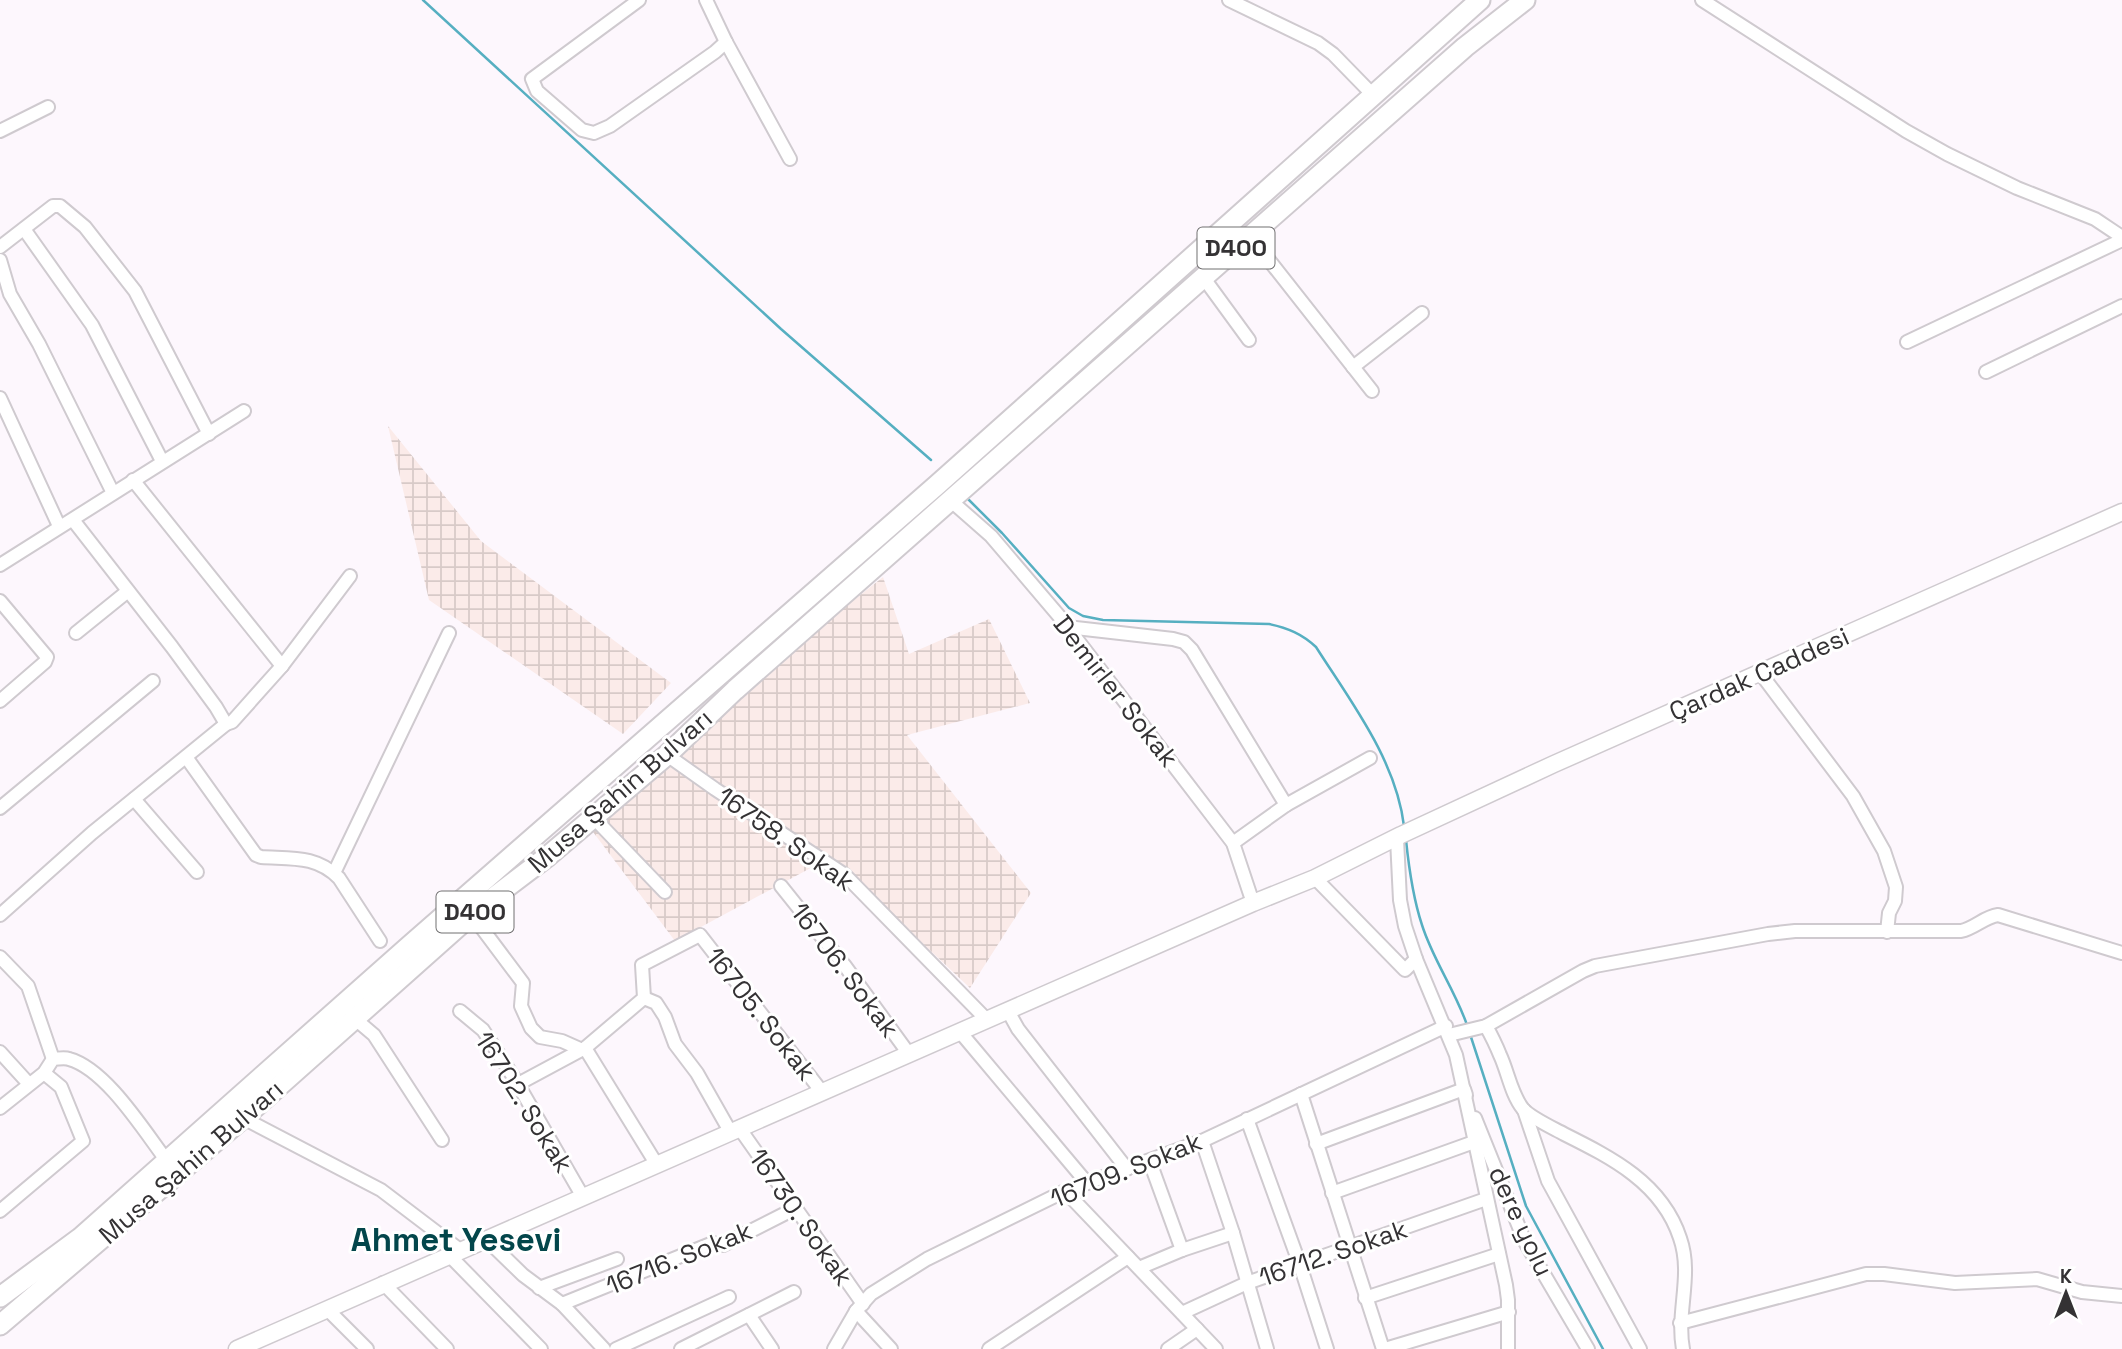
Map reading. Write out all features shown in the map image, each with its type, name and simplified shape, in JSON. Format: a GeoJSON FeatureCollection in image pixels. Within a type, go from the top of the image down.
{"type":"FeatureCollection","features":[{"type":"Feature","properties":{"kind":"highway","name":"D400"},"geometry":{"type":"LineString","coordinates":[[944,493],[1373,95],[1480,0]]}},
{"type":"Feature","properties":{"kind":"highway","name":"D400"},"geometry":{"type":"LineString","coordinates":[[944,493],[1203,277],[1465,47],[1525,0]]}},
{"type":"Feature","properties":{"kind":"highway","name":"Musa Şahin Bulvarı"},"geometry":{"type":"LineString","coordinates":[[0,1325],[243,1118],[472,915],[548,856],[667,755],[944,493]]}},
{"type":"Feature","properties":{"kind":"highway","name":"Musa Şahin Bulvarı"},"geometry":{"type":"LineString","coordinates":[[0,1297],[89,1230],[409,946],[944,493]]}},
{"type":"Feature","properties":{"kind":"highway"},"geometry":{"type":"LineString","coordinates":[[89,1230],[92,1219],[106,1204],[161,1166]]}},
{"type":"Feature","properties":{"kind":"main road","name":"Çardak Caddesi"},"geometry":{"type":"LineString","coordinates":[[245,1347],[383,1283],[736,1131],[1253,902],[1315,878],[1554,764],[2122,512]]}},
{"type":"Feature","properties":{"kind":"street"},"geometry":{"type":"LineString","coordinates":[[706,0],[726,43],[790,159]]}},
{"type":"Feature","properties":{"kind":"street"},"geometry":{"type":"LineString","coordinates":[[1229,0],[1318,43],[1333,54],[1373,95]]}},
{"type":"Feature","properties":{"kind":"street"},"geometry":{"type":"LineString","coordinates":[[1702,0],[1762,41],[1916,137],[2017,188],[2095,219],[2122,238],[1907,342]]}},
{"type":"Feature","properties":{"kind":"street"},"geometry":{"type":"LineString","coordinates":[[632,1],[533,79],[537,91],[582,130],[594,133],[610,127],[726,43]]}},
{"type":"Feature","properties":{"kind":"street"},"geometry":{"type":"LineString","coordinates":[[0,131],[48,107]]}},
{"type":"Feature","properties":{"kind":"street"},"geometry":{"type":"LineString","coordinates":[[0,247],[53,206],[60,206],[85,227],[135,291],[209,434]]}},
{"type":"Feature","properties":{"kind":"street"},"geometry":{"type":"LineString","coordinates":[[24,229],[92,325],[162,461]]}},
{"type":"Feature","properties":{"kind":"street"},"geometry":{"type":"LineString","coordinates":[[1250,236],[1371,391]]}},
{"type":"Feature","properties":{"kind":"street"},"geometry":{"type":"LineString","coordinates":[[0,260],[10,294],[39,344],[113,493]]}},
{"type":"Feature","properties":{"kind":"street"},"geometry":{"type":"LineString","coordinates":[[1203,277],[1249,340]]}},
{"type":"Feature","properties":{"kind":"street"},"geometry":{"type":"LineString","coordinates":[[1986,372],[2122,306]]}},
{"type":"Feature","properties":{"kind":"street"},"geometry":{"type":"LineString","coordinates":[[1353,368],[1422,313]]}},
{"type":"Feature","properties":{"kind":"street"},"geometry":{"type":"LineString","coordinates":[[0,398],[59,526]]}},
{"type":"Feature","properties":{"kind":"street"},"geometry":{"type":"LineString","coordinates":[[0,565],[244,411]]}},
{"type":"Feature","properties":{"kind":"street"},"geometry":{"type":"LineString","coordinates":[[133,480],[282,666]]}},
{"type":"Feature","properties":{"kind":"street","name":"Demirler Sokak"},"geometry":{"type":"LineString","coordinates":[[944,493],[998,543],[1067,627],[1233,844],[1253,902]]}},
{"type":"Feature","properties":{"kind":"street"},"geometry":{"type":"LineString","coordinates":[[73,520],[216,707],[226,724]]}},
{"type":"Feature","properties":{"kind":"street"},"geometry":{"type":"LineString","coordinates":[[0,915],[83,841],[226,724],[232,722],[282,666],[350,576]]}},
{"type":"Feature","properties":{"kind":"street"},"geometry":{"type":"LineString","coordinates":[[76,633],[128,590]]}},
{"type":"Feature","properties":{"kind":"street"},"geometry":{"type":"LineString","coordinates":[[0,701],[45,662],[47,657],[1,603]]}},
{"type":"Feature","properties":{"kind":"street"},"geometry":{"type":"LineString","coordinates":[[1067,627],[1184,642],[1192,650],[1286,805]]}},
{"type":"Feature","properties":{"kind":"street"},"geometry":{"type":"LineString","coordinates":[[334,873],[449,633]]}},
{"type":"Feature","properties":{"kind":"street"},"geometry":{"type":"LineString","coordinates":[[1761,674],[1853,796],[1884,851],[1896,887],[1887,932]]}},
{"type":"Feature","properties":{"kind":"street"},"geometry":{"type":"LineString","coordinates":[[0,808],[153,681]]}},
{"type":"Feature","properties":{"kind":"street","name":"16758. Sokak"},"geometry":{"type":"LineString","coordinates":[[667,755],[835,867],[855,884],[987,1020]]}},
{"type":"Feature","properties":{"kind":"street"},"geometry":{"type":"LineString","coordinates":[[187,757],[251,849],[265,858],[312,861],[334,873],[380,941]]}},
{"type":"Feature","properties":{"kind":"street"},"geometry":{"type":"LineString","coordinates":[[1233,844],[1286,805],[1370,758]]}},
{"type":"Feature","properties":{"kind":"street"},"geometry":{"type":"LineString","coordinates":[[134,799],[197,872]]}},
{"type":"Feature","properties":{"kind":"street"},"geometry":{"type":"LineString","coordinates":[[593,817],[665,892]]}},
{"type":"Feature","properties":{"kind":"street"},"geometry":{"type":"LineString","coordinates":[[1399,837],[1400,900],[1405,926],[1447,1030],[1464,1089],[1506,1285],[1509,1312],[1508,1349]]}},
{"type":"Feature","properties":{"kind":"street"},"geometry":{"type":"LineString","coordinates":[[1315,878],[1405,970],[1416,958]]}},
{"type":"Feature","properties":{"kind":"street","name":"16706. Sokak"},"geometry":{"type":"LineString","coordinates":[[781,886],[845,966],[909,1054]]}},
{"type":"Feature","properties":{"kind":"street"},"geometry":{"type":"LineString","coordinates":[[472,915],[523,984],[521,1006],[531,1028],[540,1037],[582,1048],[657,1165]]}},
{"type":"Feature","properties":{"kind":"street","name":"16709. Sokak"},"geometry":{"type":"LineString","coordinates":[[834,1349],[871,1294],[927,1259],[1065,1191],[1202,1141],[1447,1030],[1462,1031],[1482,1026],[1595,966],[1795,931],[1961,931],[1998,915],[2122,953]]}},
{"type":"Feature","properties":{"kind":"street","name":"16705. Sokak"},"geometry":{"type":"LineString","coordinates":[[643,998],[642,965],[700,935],[822,1092]]}},
{"type":"Feature","properties":{"kind":"street"},"geometry":{"type":"LineString","coordinates":[[0,957],[29,986],[52,1059],[44,1073],[0,1108]]}},
{"type":"Feature","properties":{"kind":"street"},"geometry":{"type":"LineString","coordinates":[[518,1084],[582,1048],[643,998]]}},
{"type":"Feature","properties":{"kind":"street","name":"16730. Sokak"},"geometry":{"type":"LineString","coordinates":[[643,998],[656,1003],[665,1017],[675,1044],[891,1349]]}},
{"type":"Feature","properties":{"kind":"street"},"geometry":{"type":"LineString","coordinates":[[1008,1010],[1018,1028],[1127,1170]]}},
{"type":"Feature","properties":{"kind":"street","name":"16702. Sokak"},"geometry":{"type":"LineString","coordinates":[[460,1011],[483,1030],[518,1084],[583,1197]]}},
{"type":"Feature","properties":{"kind":"street"},"geometry":{"type":"LineString","coordinates":[[354,1018],[374,1035],[442,1140]]}},
{"type":"Feature","properties":{"kind":"street"},"geometry":{"type":"LineString","coordinates":[[1482,1026],[1524,1110],[1548,1181],[1640,1349]]}},
{"type":"Feature","properties":{"kind":"street"},"geometry":{"type":"LineString","coordinates":[[961,1032],[1087,1183]]}},
{"type":"Feature","properties":{"kind":"street"},"geometry":{"type":"LineString","coordinates":[[0,1052],[29,1084]]}},
{"type":"Feature","properties":{"kind":"street"},"geometry":{"type":"LineString","coordinates":[[52,1059],[68,1058],[87,1068],[128,1106],[161,1166]]}},
{"type":"Feature","properties":{"kind":"street"},"geometry":{"type":"LineString","coordinates":[[0,1211],[83,1141],[61,1087],[44,1073]]}},
{"type":"Feature","properties":{"kind":"street"},"geometry":{"type":"LineString","coordinates":[[1316,1144],[1464,1089]]}},
{"type":"Feature","properties":{"kind":"street","name":"dere yolu"},"geometry":{"type":"LineString","coordinates":[[1464,1089],[1525,1242],[1588,1349]]}},
{"type":"Feature","properties":{"kind":"street"},"geometry":{"type":"LineString","coordinates":[[1301,1094],[1365,1298],[1384,1349],[1509,1312]]}},
{"type":"Feature","properties":{"kind":"street"},"geometry":{"type":"LineString","coordinates":[[1524,1110],[1614,1160],[1634,1174],[1665,1207],[1678,1231],[1684,1254],[1685,1285],[1680,1323],[1683,1349]]}},
{"type":"Feature","properties":{"kind":"street"},"geometry":{"type":"LineString","coordinates":[[243,1118],[381,1190],[454,1252],[541,1349]]}},
{"type":"Feature","properties":{"kind":"street"},"geometry":{"type":"LineString","coordinates":[[1247,1119],[1327,1349]]}},
{"type":"Feature","properties":{"kind":"street"},"geometry":{"type":"LineString","coordinates":[[1202,1141],[1233,1233],[1267,1349]]}},
{"type":"Feature","properties":{"kind":"street"},"geometry":{"type":"LineString","coordinates":[[1332,1194],[1475,1142]]}},
{"type":"Feature","properties":{"kind":"street"},"geometry":{"type":"LineString","coordinates":[[1150,1162],[1182,1250]]}},
{"type":"Feature","properties":{"kind":"street"},"geometry":{"type":"LineString","coordinates":[[1065,1191],[1216,1349]]}},
{"type":"Feature","properties":{"kind":"street","name":"16712. Sokak"},"geometry":{"type":"LineString","coordinates":[[1182,1313],[1247,1283],[1486,1199]]}},
{"type":"Feature","properties":{"kind":"street","name":"16716. Sokak"},"geometry":{"type":"LineString","coordinates":[[562,1304],[713,1243],[723,1245],[794,1209]]}},
{"type":"Feature","properties":{"kind":"street"},"geometry":{"type":"LineString","coordinates":[[1139,1268],[1233,1233]]}},
{"type":"Feature","properties":{"kind":"street"},"geometry":{"type":"LineString","coordinates":[[487,1240],[539,1288],[562,1304],[604,1349]]}},
{"type":"Feature","properties":{"kind":"street"},"geometry":{"type":"LineString","coordinates":[[1365,1298],[1499,1254]]}},
{"type":"Feature","properties":{"kind":"street"},"geometry":{"type":"LineString","coordinates":[[989,1349],[1128,1257]]}},
{"type":"Feature","properties":{"kind":"street"},"geometry":{"type":"LineString","coordinates":[[539,1288],[617,1259]]}},
{"type":"Feature","properties":{"kind":"street"},"geometry":{"type":"LineString","coordinates":[[1680,1323],[1866,1274],[1965,1284],[2037,1279],[2082,1292],[2122,1296]]}},
{"type":"Feature","properties":{"kind":"street"},"geometry":{"type":"LineString","coordinates":[[383,1283],[447,1349]]}},
{"type":"Feature","properties":{"kind":"street"},"geometry":{"type":"LineString","coordinates":[[681,1349],[794,1292]]}},
{"type":"Feature","properties":{"kind":"street"},"geometry":{"type":"LineString","coordinates":[[616,1349],[729,1297]]}},
{"type":"Feature","properties":{"kind":"street"},"geometry":{"type":"LineString","coordinates":[[327,1309],[367,1349]]}},
{"type":"Feature","properties":{"kind":"street"},"geometry":{"type":"LineString","coordinates":[[749,1315],[772,1349]]}},
{"type":"Feature","properties":{"kind":"street"},"geometry":{"type":"LineString","coordinates":[[1168,1349],[1197,1329]]}},
{"type":"Feature","properties":{"kind":"shaded area"},"geometry":{"type":"Polygon","coordinates":[[[388,426],[481,541],[671,683],[623,734],[429,600],[388,426]]]}},
{"type":"Feature","properties":{"kind":"shaded area"},"geometry":{"type":"Polygon","coordinates":[[[883,577],[909,654],[989,619],[1030,703],[907,735],[1031,893],[970,988],[831,857],[675,941],[581,816],[883,577]]]}},
{"type":"Feature","properties":{"kind":"waterway"},"geometry":{"type":"LineString","coordinates":[[423,0],[781,329],[931,460]]}},
{"type":"Feature","properties":{"kind":"waterway"},"geometry":{"type":"LineString","coordinates":[[966,497],[1069,608],[1083,616],[1103,620],[1269,624],[1294,632],[1311,642],[1357,710],[1382,755],[1392,778],[1404,826]]}},
{"type":"Feature","properties":{"kind":"waterway"},"geometry":{"type":"LineString","coordinates":[[1406,840],[1422,925],[1467,1025]]}},
{"type":"Feature","properties":{"kind":"waterway"},"geometry":{"type":"LineString","coordinates":[[1470,1034],[1526,1206],[1603,1349]]}},
{"type":"Feature","properties":{"kind":"district","name":"Ahmet Yesevi"},"geometry":{"type":"Point","coordinates":[456,1239]}}]}
